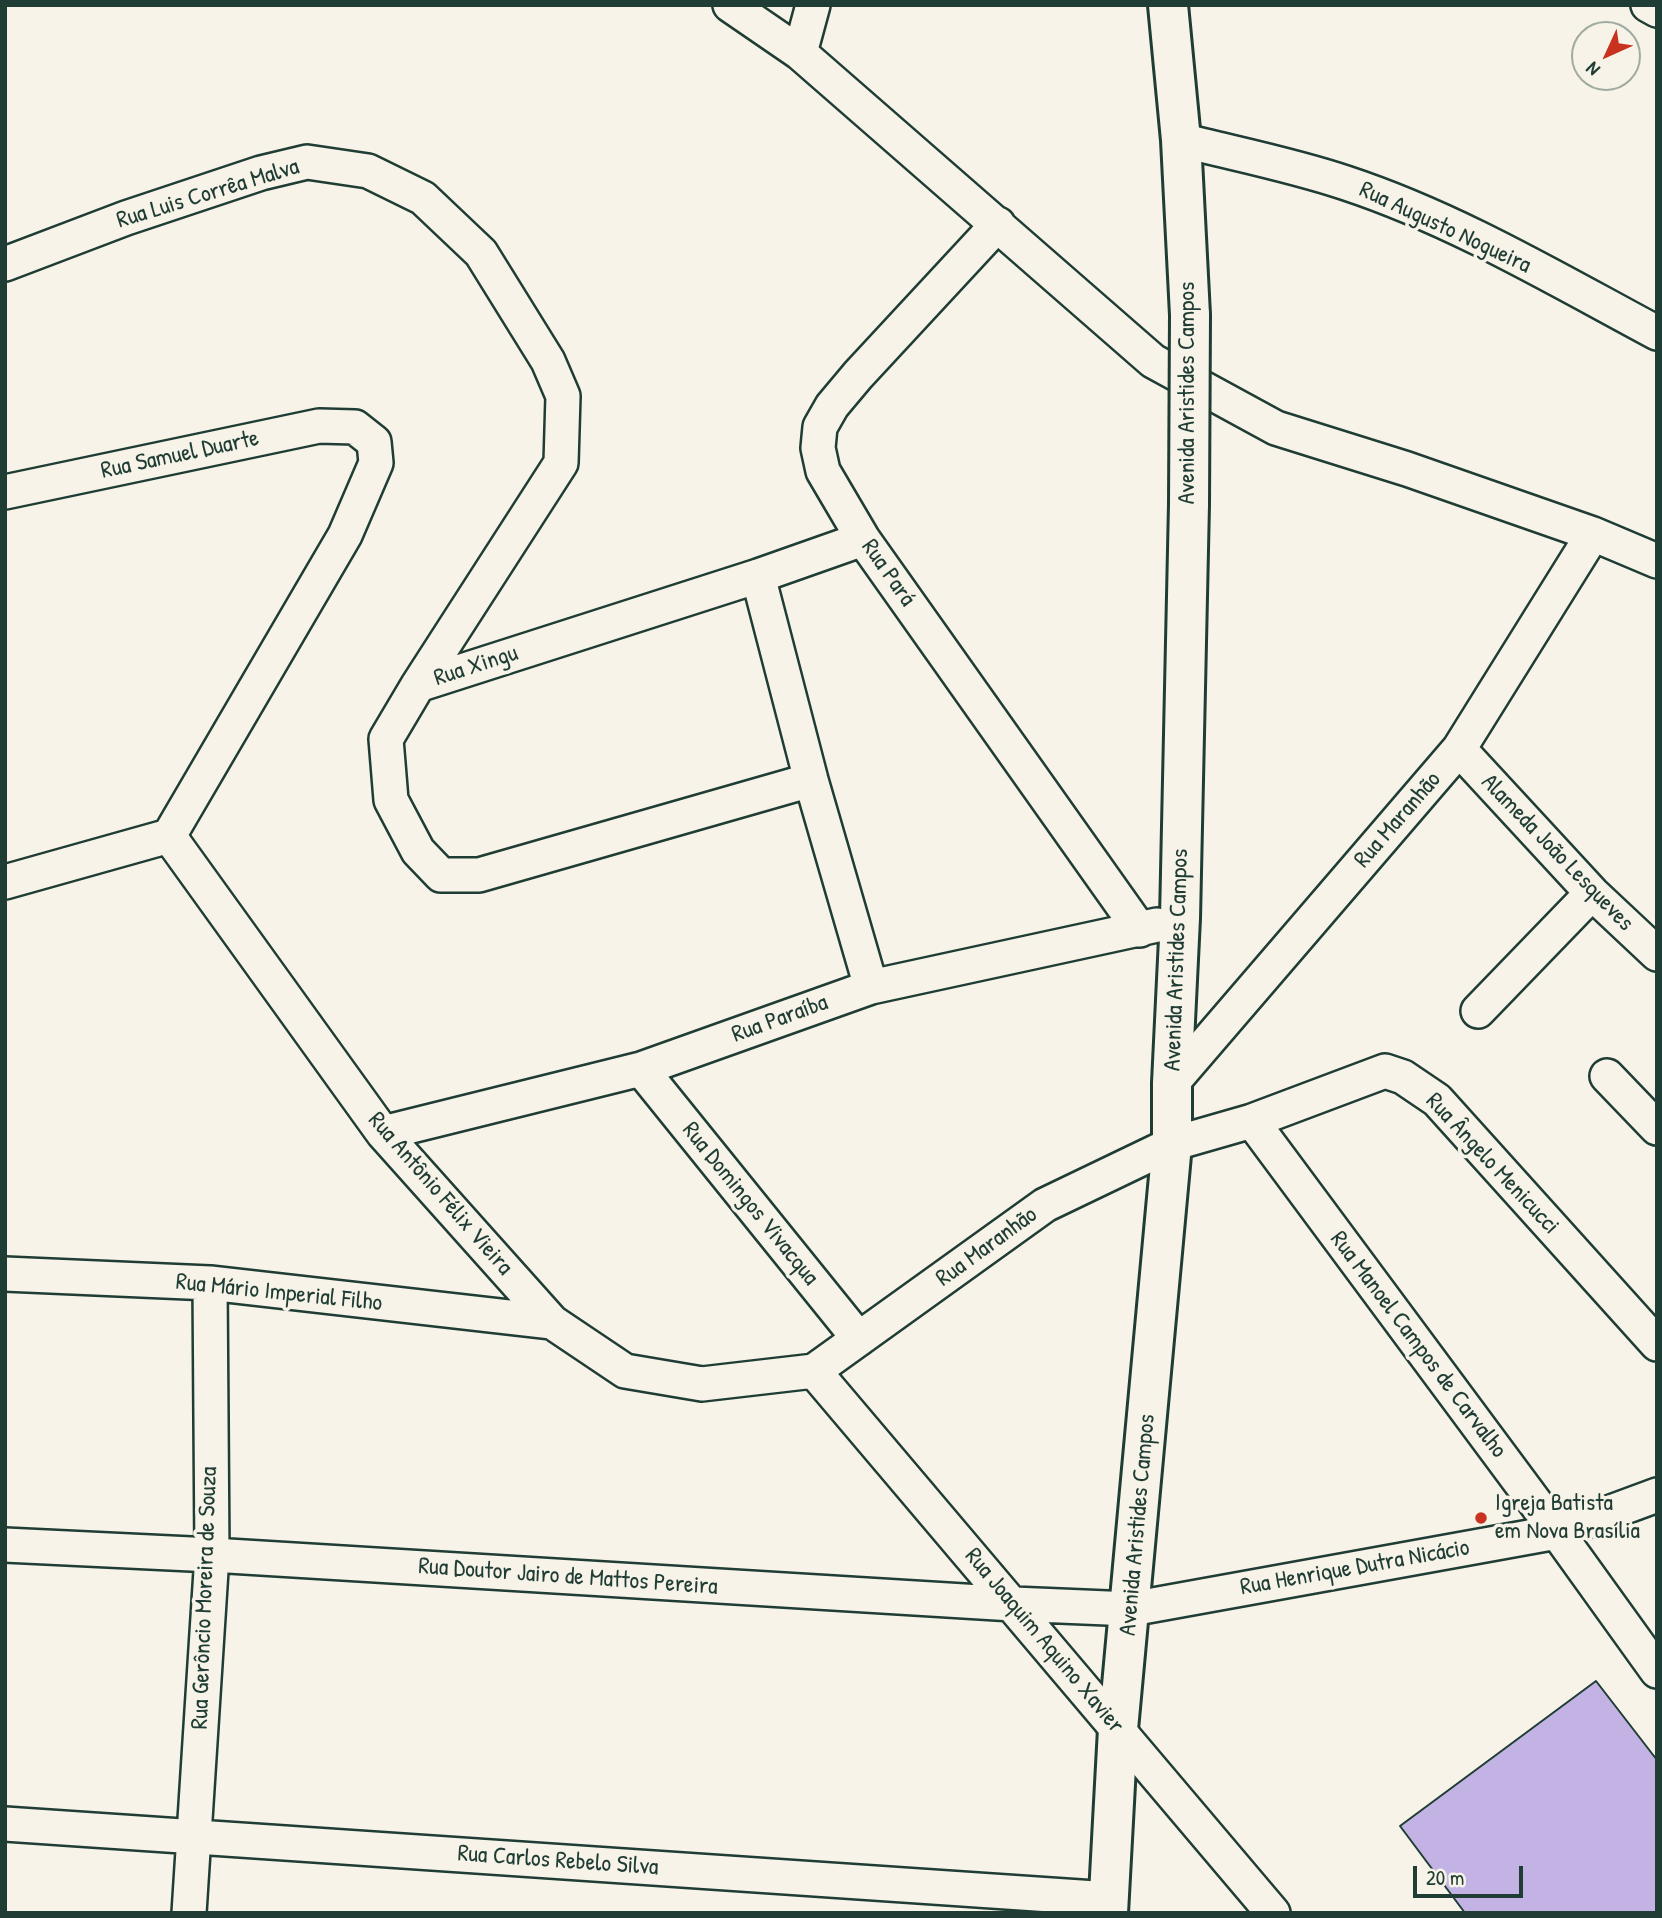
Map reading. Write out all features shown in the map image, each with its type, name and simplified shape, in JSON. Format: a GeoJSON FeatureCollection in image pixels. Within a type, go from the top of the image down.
{"type":"FeatureCollection","features":[{"type":"Feature","properties":{"kind":"highway","name":"Avenida Aristides Campos"},"geometry":{"type":"LineString","coordinates":[[1109,1906],[1118,1729],[1172,1144],[1172,1083],[1180,918],[1189,504],[1190,314],[1181,140],[1168,5]]}},
{"type":"Feature","properties":{"kind":"street"},"geometry":{"type":"LineString","coordinates":[[730,5],[800,53],[1153,361],[1276,428],[1407,469],[1593,534],[1657,561]]}},
{"type":"Feature","properties":{"kind":"street"},"geometry":{"type":"LineString","coordinates":[[800,53],[813,5]]}},
{"type":"Feature","properties":{"kind":"street"},"geometry":{"type":"LineString","coordinates":[[1648,5],[1657,10]]}},
{"type":"Feature","properties":{"kind":"street","name":"Rua Augusto Nogueira"},"geometry":{"type":"LineString","coordinates":[[1181,140],[1345,182],[1408,206],[1471,234],[1657,333]]}},
{"type":"Feature","properties":{"kind":"street","name":"Rua Luis Corrêa Malva"},"geometry":{"type":"LineString","coordinates":[[5,264],[126,218],[249,177],[307,162],[368,172],[423,198],[481,253],[548,361],[563,396],[561,463],[418,685]]}},
{"type":"Feature","properties":{"kind":"street","name":"Rua Pará"},"geometry":{"type":"LineString","coordinates":[[999,224],[832,406],[820,427],[818,448],[823,471],[863,539],[1140,930]]}},
{"type":"Feature","properties":{"kind":"street","name":"Rua Samuel Duarte"},"geometry":{"type":"LineString","coordinates":[[5,492],[319,426],[355,427],[374,442],[376,463],[345,535],[169,836]]}},
{"type":"Feature","properties":{"kind":"street","name":"Rua Maranhão"},"geometry":{"type":"LineString","coordinates":[[1172,1083],[1459,749],[1593,534]]}},
{"type":"Feature","properties":{"kind":"street","name":"Rua Xingu"},"geometry":{"type":"LineString","coordinates":[[811,780],[479,875],[441,876],[418,851],[391,800],[386,739],[418,685],[758,576],[863,539]]}},
{"type":"Feature","properties":{"kind":"street"},"geometry":{"type":"LineString","coordinates":[[758,576],[811,780],[871,987]]}},
{"type":"Feature","properties":{"kind":"street","name":"Alameda João Lesqueves"},"geometry":{"type":"LineString","coordinates":[[1459,749],[1592,893],[1657,954]]}},
{"type":"Feature","properties":{"kind":"street"},"geometry":{"type":"LineString","coordinates":[[5,882],[169,836]]}},
{"type":"Feature","properties":{"kind":"street","name":"Rua Antônio Félix Vieira"},"geometry":{"type":"LineString","coordinates":[[169,836],[383,1133],[552,1322],[625,1371],[702,1384],[814,1371]]}},
{"type":"Feature","properties":{"kind":"street"},"geometry":{"type":"LineString","coordinates":[[1478,1011],[1592,893]]}},
{"type":"Feature","properties":{"kind":"street","name":"Rua Paraíba"},"geometry":{"type":"LineString","coordinates":[[383,1133],[641,1069],[871,987],[1140,930],[1180,918]]}},
{"type":"Feature","properties":{"kind":"street","name":"Rua Domingos Vivacqua"},"geometry":{"type":"LineString","coordinates":[[641,1069],[859,1339]]}},
{"type":"Feature","properties":{"kind":"street","name":"Rua Ângelo Menicucci"},"geometry":{"type":"LineString","coordinates":[[1252,1121],[1384,1071],[1403,1077],[1437,1100],[1657,1344]]}},
{"type":"Feature","properties":{"kind":"street"},"geometry":{"type":"LineString","coordinates":[[1607,1076],[1657,1128]]}},
{"type":"Feature","properties":{"kind":"street"},"geometry":{"type":"LineString","coordinates":[[1172,1144],[1252,1121]]}},
{"type":"Feature","properties":{"kind":"street","name":"Rua Manoel Campos de Carvalho"},"geometry":{"type":"LineString","coordinates":[[1252,1121],[1657,1671]]}},
{"type":"Feature","properties":{"kind":"street","name":"Rua Maranhão"},"geometry":{"type":"LineString","coordinates":[[814,1371],[1045,1205],[1172,1144]]}},
{"type":"Feature","properties":{"kind":"street","name":"Rua Mário Imperial Filho"},"geometry":{"type":"LineString","coordinates":[[5,1274],[210,1283],[552,1322]]}},
{"type":"Feature","properties":{"kind":"street","name":"Rua Gerôncio Moreira de Souza"},"geometry":{"type":"LineString","coordinates":[[189,1913],[212,1555],[210,1283]]}},
{"type":"Feature","properties":{"kind":"street","name":"Rua Joaquim Aquino Xavier"},"geometry":{"type":"LineString","coordinates":[[814,1371],[1273,1913]]}},
{"type":"Feature","properties":{"kind":"street","name":"Rua Henrique Dutra Nicácio"},"geometry":{"type":"LineString","coordinates":[[1131,1609],[1557,1532],[1657,1495]]}},
{"type":"Feature","properties":{"kind":"street","name":"Rua Doutor Jairo de Mattos Pereira"},"geometry":{"type":"LineString","coordinates":[[5,1545],[1131,1609]]}},
{"type":"Feature","properties":{"kind":"street","name":"Rua Carlos Rebelo Silva"},"geometry":{"type":"LineString","coordinates":[[5,1824],[1109,1906]]}},
{"type":"Feature","properties":{"kind":"building"},"geometry":{"type":"Polygon","coordinates":[[[1596,1681],[1657,1760],[1657,1913],[1465,1913],[1400,1826],[1596,1681]]]}},
{"type":"Feature","properties":{"kind":"place","name":"Igreja Batista em Nova Brasília"},"geometry":{"type":"Point","coordinates":[1481,1518]}}]}
